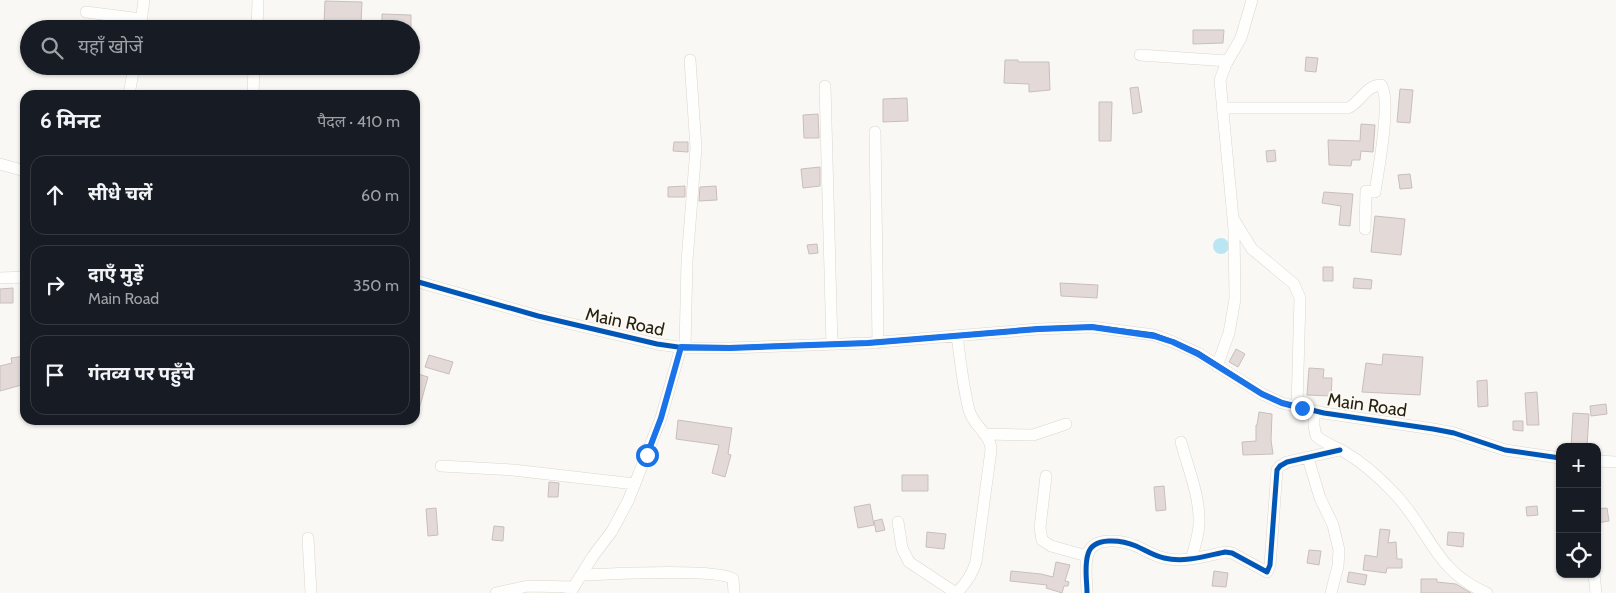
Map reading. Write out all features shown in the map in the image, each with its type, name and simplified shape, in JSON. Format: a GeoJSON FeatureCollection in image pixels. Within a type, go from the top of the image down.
{"type":"FeatureCollection","features":[{"type":"Feature","properties":{"kind":"street"},"geometry":{"type":"LineString","coordinates":[[141,20],[144,0]]}},
{"type":"Feature","properties":{"kind":"street"},"geometry":{"type":"LineString","coordinates":[[257,20],[258,0]]}},
{"type":"Feature","properties":{"kind":"street"},"geometry":{"type":"LineString","coordinates":[[1217,366],[1229,333],[1234,306],[1236,265],[1220,80],[1241,38],[1252,0]]}},
{"type":"Feature","properties":{"kind":"street"},"geometry":{"type":"LineString","coordinates":[[86,12],[122,20]]}},
{"type":"Feature","properties":{"kind":"street"},"geometry":{"type":"LineString","coordinates":[[1140,55],[1228,61]]}},
{"type":"Feature","properties":{"kind":"street"},"geometry":{"type":"LineString","coordinates":[[496,593],[528,586],[572,590],[620,518],[661,418],[683,347],[687,261],[696,148],[690,60]]}},
{"type":"Feature","properties":{"kind":"street"},"geometry":{"type":"LineString","coordinates":[[130,90],[132,75]]}},
{"type":"Feature","properties":{"kind":"street"},"geometry":{"type":"LineString","coordinates":[[253,90],[254,75]]}},
{"type":"Feature","properties":{"kind":"street"},"geometry":{"type":"LineString","coordinates":[[1222,108],[1348,108],[1371,88],[1381,85],[1384,97],[1383,139],[1375,192],[1366,191],[1365,229]]}},
{"type":"Feature","properties":{"kind":"street"},"geometry":{"type":"LineString","coordinates":[[825,86],[832,345]]}},
{"type":"Feature","properties":{"kind":"street"},"geometry":{"type":"LineString","coordinates":[[875,132],[878,342]]}},
{"type":"Feature","properties":{"kind":"street"},"geometry":{"type":"LineString","coordinates":[[0,164],[20,170]]}},
{"type":"Feature","properties":{"kind":"street"},"geometry":{"type":"LineString","coordinates":[[1233,218],[1252,248],[1294,284],[1298,291],[1300,298],[1297,407]]}},
{"type":"Feature","properties":{"kind":"street"},"geometry":{"type":"LineString","coordinates":[[0,278],[20,277]]}},
{"type":"Feature","properties":{"kind":"street","name":"Main Road"},"geometry":{"type":"LineString","coordinates":[[420,282],[538,316],[657,344],[683,347],[729,348],[832,345],[1038,329],[1092,327],[1154,336],[1190,350],[1262,394],[1282,403],[1314,411],[1454,433],[1505,450],[1556,457]]}},
{"type":"Feature","properties":{"kind":"street"},"geometry":{"type":"LineString","coordinates":[[898,522],[902,548],[909,562],[956,593],[966,584],[976,562],[991,450],[989,440],[976,426],[969,411],[957,335]]}},
{"type":"Feature","properties":{"kind":"street"},"geometry":{"type":"LineString","coordinates":[[1314,411],[1316,436],[1374,474],[1393,492],[1416,519],[1440,559],[1452,572],[1466,583],[1486,593]]}},
{"type":"Feature","properties":{"kind":"street"},"geometry":{"type":"LineString","coordinates":[[984,434],[1033,435],[1066,424]]}},
{"type":"Feature","properties":{"kind":"street"},"geometry":{"type":"LineString","coordinates":[[1181,442],[1199,514],[1199,526],[1192,558]]}},
{"type":"Feature","properties":{"kind":"street"},"geometry":{"type":"LineString","coordinates":[[1087,593],[1087,556],[1094,544],[1114,542],[1136,546],[1166,559],[1192,558],[1226,552],[1232,553],[1264,572],[1268,570],[1270,565],[1277,470],[1287,462],[1340,450]]}},
{"type":"Feature","properties":{"kind":"street"},"geometry":{"type":"LineString","coordinates":[[1308,458],[1320,498],[1333,525],[1339,550],[1338,566],[1332,593]]}},
{"type":"Feature","properties":{"kind":"street"},"geometry":{"type":"LineString","coordinates":[[1601,461],[1616,462]]}},
{"type":"Feature","properties":{"kind":"street"},"geometry":{"type":"LineString","coordinates":[[441,466],[513,470],[635,484]]}},
{"type":"Feature","properties":{"kind":"street"},"geometry":{"type":"LineString","coordinates":[[1046,476],[1040,528],[1042,540],[1050,546],[1087,556]]}},
{"type":"Feature","properties":{"kind":"street"},"geometry":{"type":"LineString","coordinates":[[308,538],[311,593]]}},
{"type":"Feature","properties":{"kind":"street"},"geometry":{"type":"LineString","coordinates":[[582,575],[679,573],[726,576],[733,579],[734,593]]}},
{"type":"Feature","properties":{"kind":"street"},"geometry":{"type":"LineString","coordinates":[[1594,578],[1596,593]]}},
{"type":"Feature","properties":{"kind":"water"},"geometry":{"type":"Polygon","coordinates":[[[1218,238],[1224,238],[1229,243],[1227,252],[1218,254],[1213,249],[1213,243],[1218,238]]]}},
{"type":"Feature","properties":{"kind":"building"},"geometry":{"type":"Polygon","coordinates":[[[325,1],[362,2],[361,20],[324,20],[325,1]]]}},
{"type":"Feature","properties":{"kind":"building"},"geometry":{"type":"Polygon","coordinates":[[[382,14],[411,15],[411,20],[382,20],[382,14]]]}},
{"type":"Feature","properties":{"kind":"building"},"geometry":{"type":"Polygon","coordinates":[[[1193,30],[1224,30],[1223,43],[1193,44],[1193,30]]]}},
{"type":"Feature","properties":{"kind":"building"},"geometry":{"type":"Polygon","coordinates":[[[1306,57],[1318,58],[1316,72],[1305,71],[1306,57]]]}},
{"type":"Feature","properties":{"kind":"building"},"geometry":{"type":"Polygon","coordinates":[[[1005,60],[1049,62],[1050,90],[1029,92],[1029,84],[1004,83],[1005,60]]]}},
{"type":"Feature","properties":{"kind":"building"},"geometry":{"type":"Polygon","coordinates":[[[1138,87],[1142,112],[1133,114],[1130,88],[1138,87]]]}},
{"type":"Feature","properties":{"kind":"building"},"geometry":{"type":"Polygon","coordinates":[[[1400,89],[1413,90],[1410,123],[1397,122],[1400,89]]]}},
{"type":"Feature","properties":{"kind":"building"},"geometry":{"type":"Polygon","coordinates":[[[907,98],[908,121],[883,122],[883,99],[907,98]]]}},
{"type":"Feature","properties":{"kind":"building"},"geometry":{"type":"Polygon","coordinates":[[[1099,102],[1112,102],[1111,141],[1099,141],[1099,102]]]}},
{"type":"Feature","properties":{"kind":"building"},"geometry":{"type":"Polygon","coordinates":[[[818,114],[819,138],[804,138],[803,115],[818,114]]]}},
{"type":"Feature","properties":{"kind":"building"},"geometry":{"type":"Polygon","coordinates":[[[1361,124],[1375,125],[1373,152],[1361,151],[1360,160],[1352,160],[1351,166],[1329,165],[1328,140],[1360,141],[1361,124]]]}},
{"type":"Feature","properties":{"kind":"building"},"geometry":{"type":"Polygon","coordinates":[[[674,142],[688,142],[688,152],[673,151],[674,142]]]}},
{"type":"Feature","properties":{"kind":"building"},"geometry":{"type":"Polygon","coordinates":[[[1275,150],[1276,161],[1267,162],[1266,151],[1275,150]]]}},
{"type":"Feature","properties":{"kind":"building"},"geometry":{"type":"Polygon","coordinates":[[[820,167],[820,186],[803,188],[801,169],[820,167]]]}},
{"type":"Feature","properties":{"kind":"building"},"geometry":{"type":"Polygon","coordinates":[[[1410,174],[1412,188],[1400,189],[1398,175],[1410,174]]]}},
{"type":"Feature","properties":{"kind":"building"},"geometry":{"type":"Polygon","coordinates":[[[685,186],[685,197],[668,197],[668,187],[685,186]]]}},
{"type":"Feature","properties":{"kind":"building"},"geometry":{"type":"Polygon","coordinates":[[[716,186],[717,200],[699,201],[700,187],[716,186]]]}},
{"type":"Feature","properties":{"kind":"building"},"geometry":{"type":"Polygon","coordinates":[[[1324,192],[1353,194],[1350,226],[1339,225],[1341,206],[1322,203],[1324,192]]]}},
{"type":"Feature","properties":{"kind":"building"},"geometry":{"type":"Polygon","coordinates":[[[1375,216],[1405,219],[1401,255],[1371,252],[1375,216]]]}},
{"type":"Feature","properties":{"kind":"building"},"geometry":{"type":"Polygon","coordinates":[[[817,244],[818,253],[809,254],[807,245],[817,244]]]}},
{"type":"Feature","properties":{"kind":"building"},"geometry":{"type":"Polygon","coordinates":[[[1323,267],[1333,267],[1333,281],[1323,281],[1323,267]]]}},
{"type":"Feature","properties":{"kind":"building"},"geometry":{"type":"Polygon","coordinates":[[[1354,278],[1372,280],[1371,289],[1353,288],[1354,278]]]}},
{"type":"Feature","properties":{"kind":"building"},"geometry":{"type":"Polygon","coordinates":[[[1060,283],[1098,285],[1097,298],[1061,296],[1060,283]]]}},
{"type":"Feature","properties":{"kind":"building"},"geometry":{"type":"Polygon","coordinates":[[[13,288],[13,303],[0,303],[0,289],[13,288]]]}},
{"type":"Feature","properties":{"kind":"building"},"geometry":{"type":"Polygon","coordinates":[[[1236,349],[1245,354],[1238,367],[1229,362],[1236,349]]]}},
{"type":"Feature","properties":{"kind":"building"},"geometry":{"type":"Polygon","coordinates":[[[1383,354],[1423,357],[1420,395],[1362,392],[1366,363],[1382,365],[1383,354]]]}},
{"type":"Feature","properties":{"kind":"building"},"geometry":{"type":"Polygon","coordinates":[[[429,355],[453,362],[449,374],[425,367],[429,355]]]}},
{"type":"Feature","properties":{"kind":"building"},"geometry":{"type":"Polygon","coordinates":[[[20,357],[20,385],[0,391],[0,366],[12,363],[11,358],[20,357]]]}},
{"type":"Feature","properties":{"kind":"building"},"geometry":{"type":"Polygon","coordinates":[[[1309,368],[1324,369],[1323,378],[1332,378],[1331,396],[1307,395],[1309,368]]]}},
{"type":"Feature","properties":{"kind":"building"},"geometry":{"type":"Polygon","coordinates":[[[420,375],[428,377],[420,406],[420,375]]]}},
{"type":"Feature","properties":{"kind":"building"},"geometry":{"type":"Polygon","coordinates":[[[1487,380],[1488,406],[1478,407],[1477,381],[1487,380]]]}},
{"type":"Feature","properties":{"kind":"building"},"geometry":{"type":"Polygon","coordinates":[[[1537,392],[1539,425],[1527,425],[1525,393],[1537,392]]]}},
{"type":"Feature","properties":{"kind":"building"},"geometry":{"type":"Polygon","coordinates":[[[1606,404],[1607,414],[1591,416],[1590,406],[1606,404]]]}},
{"type":"Feature","properties":{"kind":"building"},"geometry":{"type":"Polygon","coordinates":[[[1259,412],[1272,414],[1271,440],[1273,454],[1243,455],[1242,442],[1256,441],[1256,425],[1259,412]]]}},
{"type":"Feature","properties":{"kind":"building"},"geometry":{"type":"Polygon","coordinates":[[[1573,413],[1589,414],[1587,443],[1571,443],[1573,413]]]}},
{"type":"Feature","properties":{"kind":"building"},"geometry":{"type":"Polygon","coordinates":[[[678,420],[732,428],[728,454],[731,455],[725,477],[712,473],[719,445],[676,439],[678,420]]]}},
{"type":"Feature","properties":{"kind":"building"},"geometry":{"type":"Polygon","coordinates":[[[1513,421],[1523,421],[1523,431],[1513,430],[1513,421]]]}},
{"type":"Feature","properties":{"kind":"building"},"geometry":{"type":"Polygon","coordinates":[[[902,475],[928,475],[928,491],[902,491],[902,475]]]}},
{"type":"Feature","properties":{"kind":"building"},"geometry":{"type":"Polygon","coordinates":[[[549,482],[559,483],[558,497],[548,497],[549,482]]]}},
{"type":"Feature","properties":{"kind":"building"},"geometry":{"type":"Polygon","coordinates":[[[1164,486],[1166,510],[1156,511],[1154,487],[1164,486]]]}},
{"type":"Feature","properties":{"kind":"building"},"geometry":{"type":"Polygon","coordinates":[[[870,504],[874,525],[858,528],[854,507],[870,504]]]}},
{"type":"Feature","properties":{"kind":"building"},"geometry":{"type":"Polygon","coordinates":[[[1537,506],[1538,515],[1527,516],[1526,507],[1537,506]]]}},
{"type":"Feature","properties":{"kind":"building"},"geometry":{"type":"Polygon","coordinates":[[[436,508],[438,535],[428,536],[426,509],[436,508]]]}},
{"type":"Feature","properties":{"kind":"building"},"geometry":{"type":"Polygon","coordinates":[[[1607,508],[1609,521],[1601,522],[1601,509],[1607,508]]]}},
{"type":"Feature","properties":{"kind":"building"},"geometry":{"type":"Polygon","coordinates":[[[882,519],[885,530],[876,532],[874,521],[882,519]]]}},
{"type":"Feature","properties":{"kind":"building"},"geometry":{"type":"Polygon","coordinates":[[[494,526],[504,527],[503,541],[492,540],[494,526]]]}},
{"type":"Feature","properties":{"kind":"building"},"geometry":{"type":"Polygon","coordinates":[[[1380,529],[1390,530],[1388,543],[1396,542],[1397,559],[1402,559],[1402,568],[1387,568],[1386,573],[1363,570],[1365,555],[1377,557],[1380,529]]]}},
{"type":"Feature","properties":{"kind":"building"},"geometry":{"type":"Polygon","coordinates":[[[927,532],[946,534],[944,549],[926,547],[927,532]]]}},
{"type":"Feature","properties":{"kind":"building"},"geometry":{"type":"Polygon","coordinates":[[[1448,532],[1464,533],[1463,547],[1447,545],[1448,532]]]}},
{"type":"Feature","properties":{"kind":"building"},"geometry":{"type":"Polygon","coordinates":[[[1309,550],[1321,551],[1319,565],[1307,563],[1309,550]]]}},
{"type":"Feature","properties":{"kind":"building"},"geometry":{"type":"Polygon","coordinates":[[[1056,562],[1070,565],[1065,581],[1069,582],[1068,586],[1064,586],[1062,593],[1046,588],[1047,585],[1010,581],[1011,571],[1053,577],[1056,562]]]}},
{"type":"Feature","properties":{"kind":"building"},"geometry":{"type":"Polygon","coordinates":[[[1214,571],[1228,573],[1226,587],[1212,586],[1214,571]]]}},
{"type":"Feature","properties":{"kind":"building"},"geometry":{"type":"Polygon","coordinates":[[[1349,572],[1367,575],[1365,585],[1347,582],[1349,572]]]}},
{"type":"Feature","properties":{"kind":"building"},"geometry":{"type":"Polygon","coordinates":[[[1421,579],[1437,579],[1437,582],[1456,584],[1471,593],[1421,593],[1421,579]]]}},
{"type":"Feature","properties":{"kind":"cycle path"},"geometry":{"type":"LineString","coordinates":[[420,282],[538,316],[657,344],[685,348],[868,343],[1038,329],[1092,327],[1154,335],[1198,353],[1262,394],[1282,403],[1324,413],[1454,433],[1505,450],[1556,457]]}},
{"type":"Feature","properties":{"kind":"cycle path"},"geometry":{"type":"LineString","coordinates":[[1087,593],[1086,569],[1088,554],[1096,544],[1109,541],[1130,544],[1157,556],[1179,560],[1225,552],[1232,553],[1267,572],[1270,565],[1277,470],[1287,462],[1340,450]]}},
{"type":"Feature","properties":{"kind":"route"},"geometry":{"type":"LineString","coordinates":[[647,455],[661,418],[681,347],[729,348],[868,343],[1038,329],[1092,327],[1154,336],[1173,342],[1198,354],[1262,394],[1282,403],[1302,408]]}}]}
